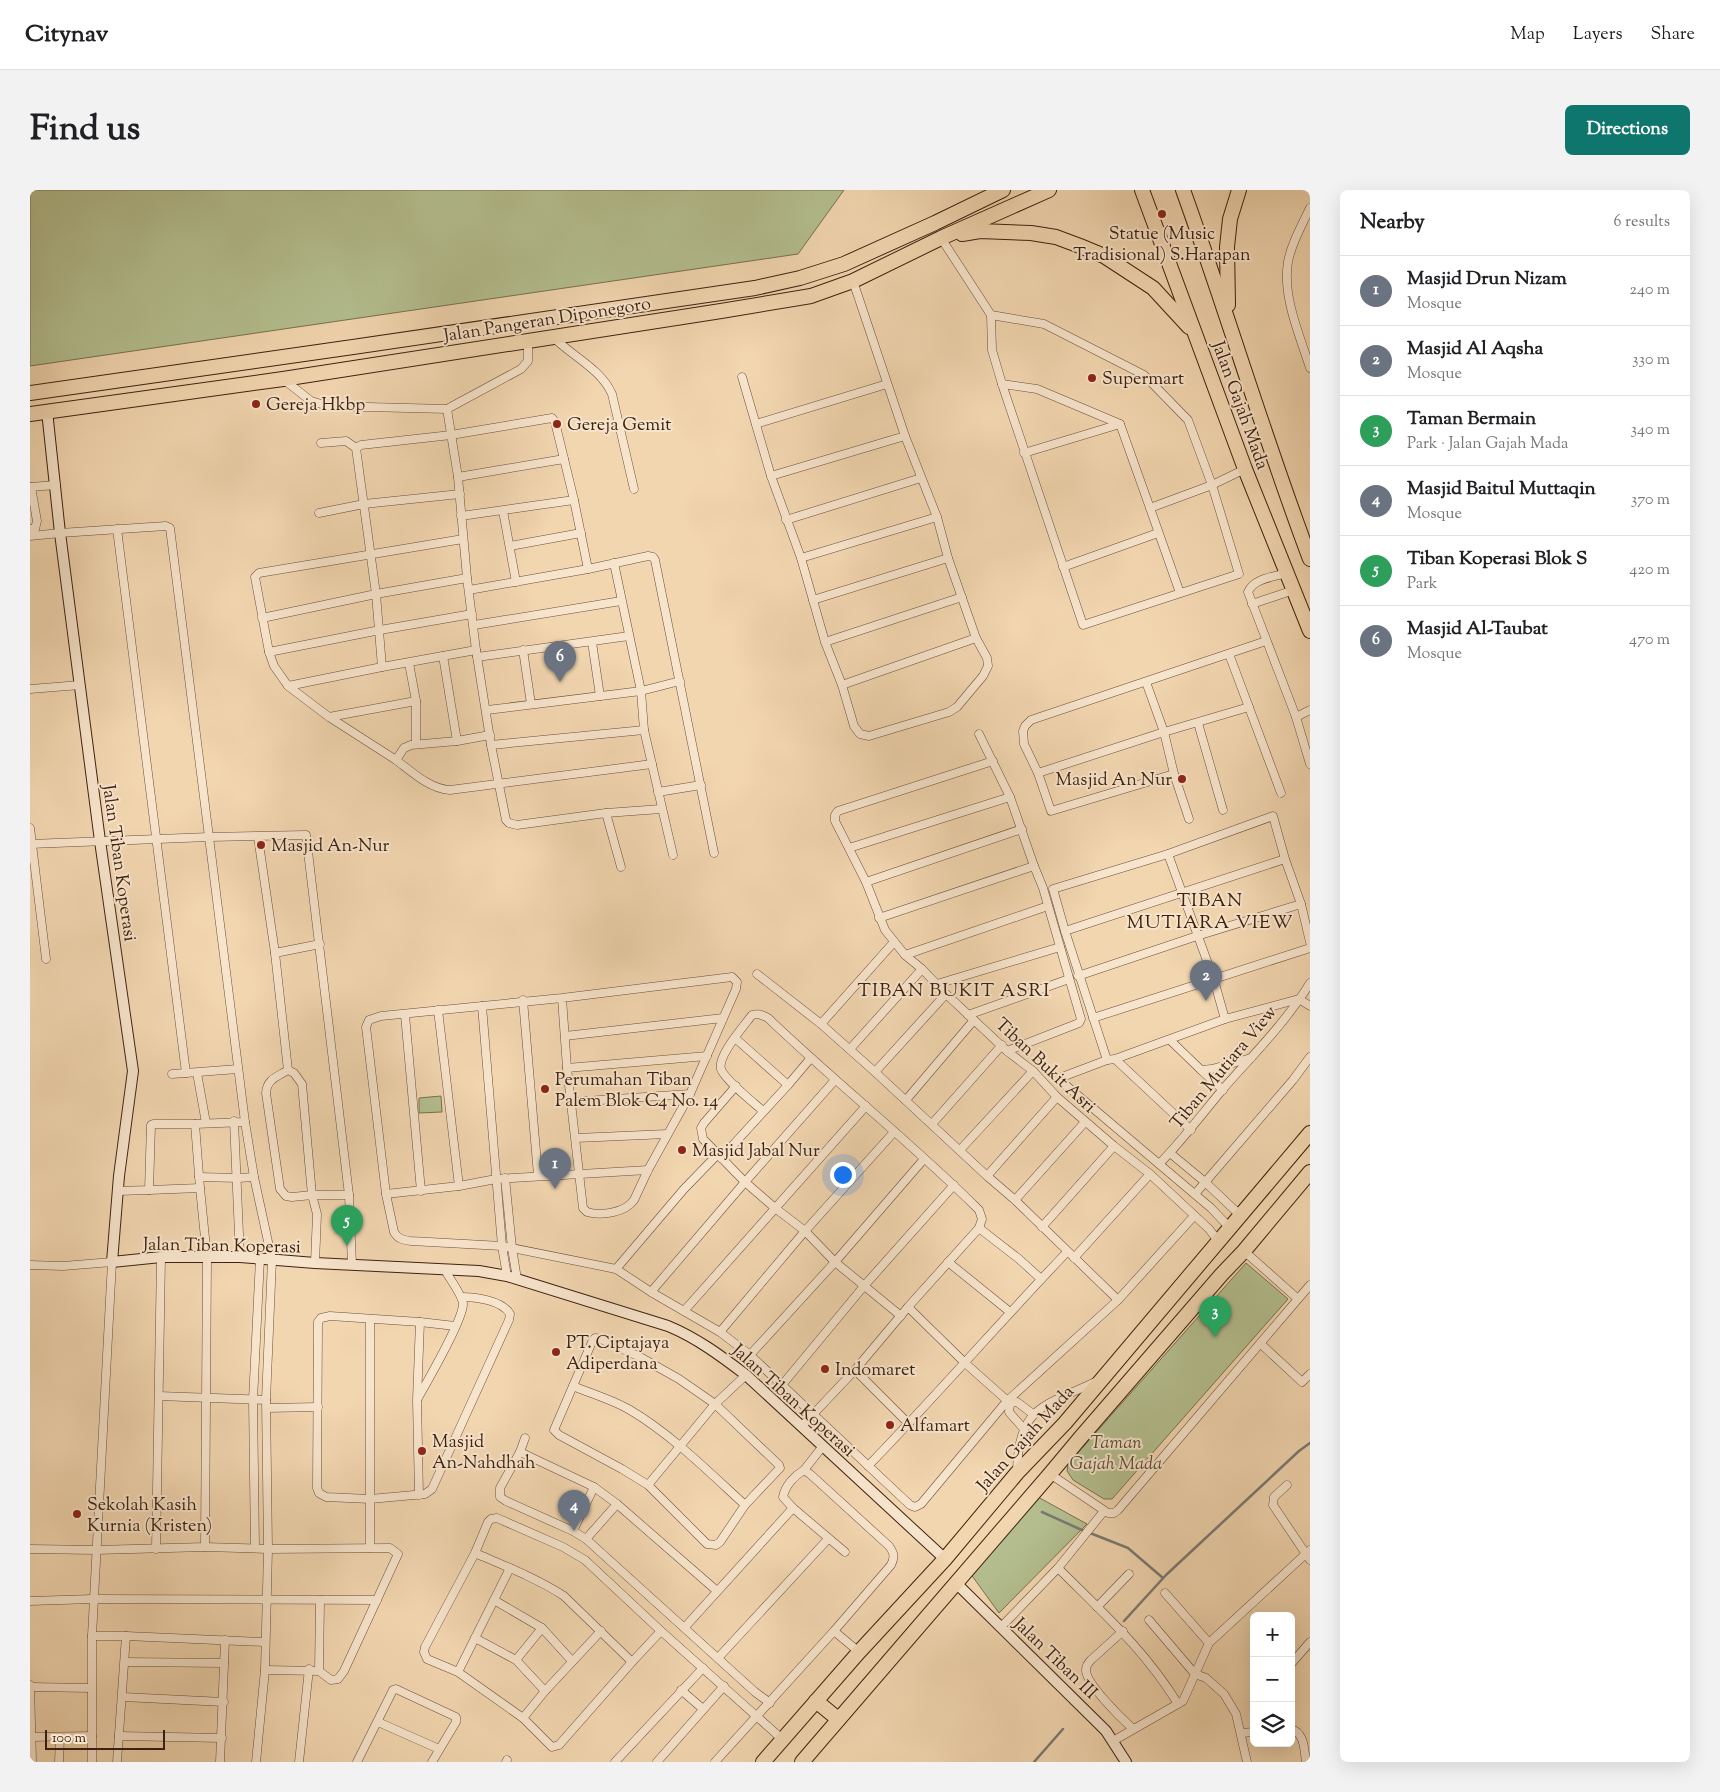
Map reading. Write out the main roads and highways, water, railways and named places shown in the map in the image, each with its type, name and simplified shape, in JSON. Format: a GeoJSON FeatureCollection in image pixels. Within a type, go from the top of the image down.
{"type":"FeatureCollection","features":[{"type":"Feature","properties":{"kind":"highway","name":"Jalan Pangeran Diponegoro"},"geometry":{"type":"LineString","coordinates":[[30,393],[712,295],[780,282],[836,266],[936,223],[1002,190]]}},
{"type":"Feature","properties":{"kind":"highway","name":"Jalan Pangeran Diponegoro"},"geometry":{"type":"LineString","coordinates":[[30,414],[357,368],[811,296],[853,280],[1049,190]]}},
{"type":"Feature","properties":{"kind":"highway","name":"Jalan Gajah Mada"},"geometry":{"type":"LineString","coordinates":[[1142,190],[1245,469],[1310,631]]}},
{"type":"Feature","properties":{"kind":"highway","name":"Jalan Gajah Mada"},"geometry":{"type":"LineString","coordinates":[[1183,190],[1280,478],[1310,558]]}},
{"type":"Feature","properties":{"kind":"highway"},"geometry":{"type":"LineString","coordinates":[[1227,320],[1227,247],[1230,219],[1239,190]]}},
{"type":"Feature","properties":{"kind":"highway"},"geometry":{"type":"LineString","coordinates":[[941,238],[980,231],[1030,233],[1056,238],[1080,246],[1104,256],[1153,288],[1195,334]]}},
{"type":"Feature","properties":{"kind":"highway"},"geometry":{"type":"LineString","coordinates":[[711,312],[712,295]]}},
{"type":"Feature","properties":{"kind":"highway"},"geometry":{"type":"LineString","coordinates":[[353,347],[357,368]]}},
{"type":"Feature","properties":{"kind":"highway","name":"Jalan Gajah Mada"},"geometry":{"type":"LineString","coordinates":[[763,1762],[859,1652],[945,1559],[1017,1473],[1064,1423],[1310,1134]]}},
{"type":"Feature","properties":{"kind":"highway"},"geometry":{"type":"LineString","coordinates":[[802,1762],[1081,1436],[1244,1251],[1310,1172]]}},
{"type":"Feature","properties":{"kind":"highway"},"geometry":{"type":"LineString","coordinates":[[1064,1423],[1081,1436]]}},
{"type":"Feature","properties":{"kind":"highway"},"geometry":{"type":"LineString","coordinates":[[816,1701],[838,1719]]}},
{"type":"Feature","properties":{"kind":"waterway"},"geometry":{"type":"LineString","coordinates":[[1124,1621],[1166,1575],[1299,1451],[1310,1443]]}},
{"type":"Feature","properties":{"kind":"waterway"},"geometry":{"type":"LineString","coordinates":[[1042,1512],[1084,1531]]}},
{"type":"Feature","properties":{"kind":"waterway"},"geometry":{"type":"LineString","coordinates":[[1090,1533],[1128,1548],[1163,1578]]}},
{"type":"Feature","properties":{"kind":"waterway"},"geometry":{"type":"LineString","coordinates":[[1034,1762],[1063,1729]]}},
{"type":"Feature","properties":{"kind":"place","name":"Statue (Music Tradisional) S.Harapan"},"geometry":{"type":"Point","coordinates":[1162,214]}},
{"type":"Feature","properties":{"kind":"place","name":"Supermart"},"geometry":{"type":"Point","coordinates":[1092,378]}},
{"type":"Feature","properties":{"kind":"place","name":"Gereja Hkbp"},"geometry":{"type":"Point","coordinates":[256,404]}},
{"type":"Feature","properties":{"kind":"place","name":"Gereja Gemit"},"geometry":{"type":"Point","coordinates":[557,424]}},
{"type":"Feature","properties":{"kind":"place","name":"Masjid Al-Taubat"},"geometry":{"type":"Point","coordinates":[560,682]}},
{"type":"Feature","properties":{"kind":"place","name":"Masjid An Nur"},"geometry":{"type":"Point","coordinates":[1182,779]}},
{"type":"Feature","properties":{"kind":"place","name":"Masjid An-Nur"},"geometry":{"type":"Point","coordinates":[261,845]}},
{"type":"Feature","properties":{"kind":"place","name":"Masjid Al Aqsha"},"geometry":{"type":"Point","coordinates":[1206,1001]}},
{"type":"Feature","properties":{"kind":"place","name":"Perumahan Tiban Palem Blok C4 No. 14"},"geometry":{"type":"Point","coordinates":[545,1089]}},
{"type":"Feature","properties":{"kind":"place","name":"Masjid Jabal Nur"},"geometry":{"type":"Point","coordinates":[682,1150]}},
{"type":"Feature","properties":{"kind":"place","name":"Masjid Drun Nizam"},"geometry":{"type":"Point","coordinates":[555,1189]}},
{"type":"Feature","properties":{"kind":"place","name":"Tiban Koperasi Blok S"},"geometry":{"type":"Point","coordinates":[347,1246]}},
{"type":"Feature","properties":{"kind":"place","name":"Taman Bermain"},"geometry":{"type":"Point","coordinates":[1215,1337]}},
{"type":"Feature","properties":{"kind":"place","name":"PT. Ciptajaya Adiperdana"},"geometry":{"type":"Point","coordinates":[556,1352]}},
{"type":"Feature","properties":{"kind":"place","name":"Indomaret"},"geometry":{"type":"Point","coordinates":[825,1369]}},
{"type":"Feature","properties":{"kind":"place","name":"Alfamart"},"geometry":{"type":"Point","coordinates":[890,1425]}},
{"type":"Feature","properties":{"kind":"place","name":"Masjid An-Nahdhah"},"geometry":{"type":"Point","coordinates":[422,1451]}},
{"type":"Feature","properties":{"kind":"place","name":"Sekolah Kasih Kurnia (Kristen)"},"geometry":{"type":"Point","coordinates":[77,1514]}},
{"type":"Feature","properties":{"kind":"place","name":"Masjid Baitul Muttaqin"},"geometry":{"type":"Point","coordinates":[574,1531]}},
{"type":"Feature","properties":{"kind":"district","name":"TIBAN MUTIARA VIEW"},"geometry":{"type":"Point","coordinates":[1210,910]}},
{"type":"Feature","properties":{"kind":"district","name":"TIBAN BUKIT ASRI"},"geometry":{"type":"Point","coordinates":[954,989]}},
{"type":"Feature","properties":{"kind":"park label","name":"Taman Gajah Mada"},"geometry":{"type":"Point","coordinates":[1116,1452]}}]}
